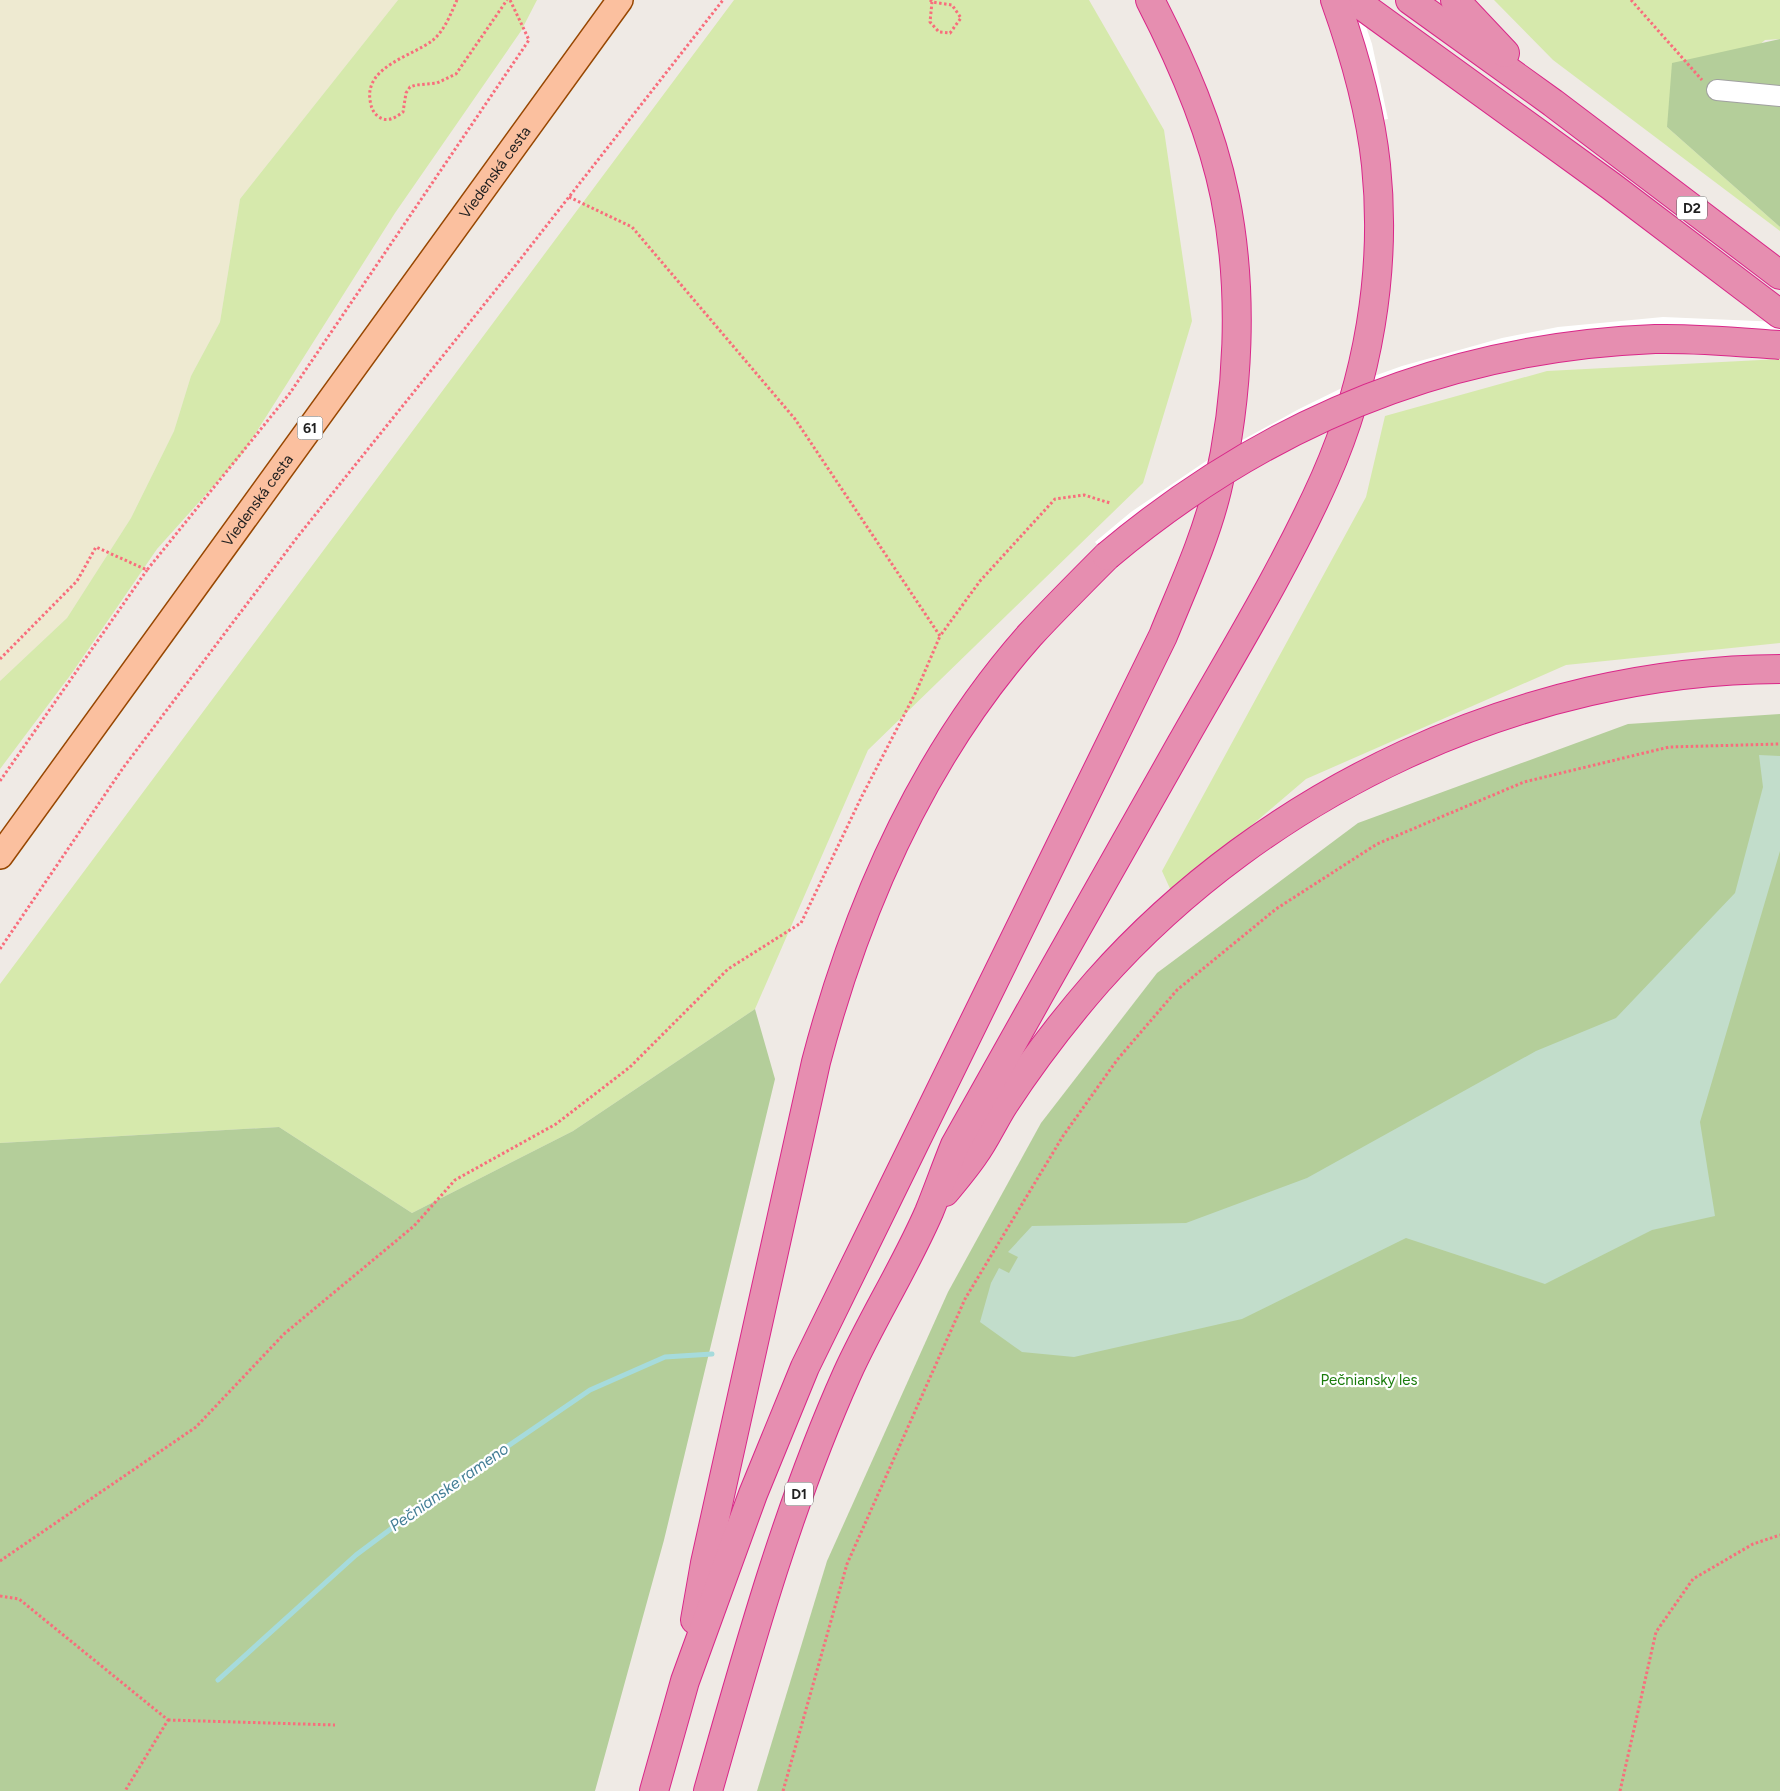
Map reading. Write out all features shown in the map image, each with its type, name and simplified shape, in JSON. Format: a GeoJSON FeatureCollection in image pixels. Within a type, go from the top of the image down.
{"type":"FeatureCollection","features":[{"type":"Feature","properties":{"kind":"highway"},"geometry":{"type":"LineString","coordinates":[[654,1791],[685,1681],[756,1485],[805,1366],[1163,636],[1200,542],[1216,492],[1234,396],[1236,344],[1232,237],[1224,196],[1194,94],[1150,0]]}},
{"type":"Feature","properties":{"kind":"highway"},"geometry":{"type":"LineString","coordinates":[[928,1212],[955,1145],[1274,580],[1325,477],[1356,387],[1369,336],[1376,291],[1378,205],[1376,164],[1369,122],[1352,50],[1335,0]]}},
{"type":"Feature","properties":{"kind":"highway"},"geometry":{"type":"LineString","coordinates":[[1341,0],[1377,15]]}},
{"type":"Feature","properties":{"kind":"highway","name":"D2"},"geometry":{"type":"LineString","coordinates":[[1354,0],[1603,180],[1780,314]]}},
{"type":"Feature","properties":{"kind":"highway","name":"D2"},"geometry":{"type":"LineString","coordinates":[[1410,0],[1553,103],[1780,275]]}},
{"type":"Feature","properties":{"kind":"highway"},"geometry":{"type":"LineString","coordinates":[[1454,0],[1553,103]]}},
{"type":"Feature","properties":{"kind":"highway"},"geometry":{"type":"LineString","coordinates":[[685,1681],[705,1563],[816,1062],[834,994],[855,933],[884,861],[912,806],[946,748],[988,688],[1029,636],[1107,556],[1183,496],[1266,445],[1354,403],[1404,384],[1506,358],[1558,348],[1606,342],[1706,339],[1780,345]]}},
{"type":"Feature","properties":{"kind":"highway"},"geometry":{"type":"LineString","coordinates":[[928,1212],[975,1155],[1004,1105],[1041,1052],[1098,982],[1185,896],[1238,854],[1326,794],[1463,730],[1548,701],[1594,689],[1684,675],[1780,669]]}},
{"type":"Feature","properties":{"kind":"highway","name":"D1"},"geometry":{"type":"LineString","coordinates":[[708,1791],[747,1654],[809,1467],[847,1374],[928,1212]]}},
{"type":"Feature","properties":{"kind":"main road","name":"Viedenská cesta"},"geometry":{"type":"LineString","coordinates":[[0,856],[620,0]]}},
{"type":"Feature","properties":{"kind":"lane"},"geometry":{"type":"LineString","coordinates":[[1717,90],[1780,96]]}},
{"type":"Feature","properties":{"kind":"path"},"geometry":{"type":"LineString","coordinates":[[0,781],[147,570],[290,394],[529,40],[508,0],[456,74],[437,83],[410,87],[406,93],[404,112],[394,119],[384,120],[371,108],[369,98],[376,78],[390,64],[433,40],[444,27],[457,0]]}},
{"type":"Feature","properties":{"kind":"path"},"geometry":{"type":"LineString","coordinates":[[0,949],[123,768],[299,535],[569,197],[723,0]]}},
{"type":"Feature","properties":{"kind":"path"},"geometry":{"type":"LineString","coordinates":[[1631,0],[1706,85],[1717,90]]}},
{"type":"Feature","properties":{"kind":"path"},"geometry":{"type":"LineString","coordinates":[[931,1],[952,5],[961,18],[950,33],[939,32],[930,22],[931,1]]}},
{"type":"Feature","properties":{"kind":"path"},"geometry":{"type":"LineString","coordinates":[[569,197],[632,227],[795,419],[940,636]]}},
{"type":"Feature","properties":{"kind":"path"},"geometry":{"type":"LineString","coordinates":[[0,1561],[196,1427],[284,1334],[414,1226],[455,1180],[556,1124],[630,1067],[728,969],[802,923],[862,796],[916,692],[940,636],[980,581],[1055,499],[1084,494],[1110,503]]}},
{"type":"Feature","properties":{"kind":"path"},"geometry":{"type":"LineString","coordinates":[[0,659],[77,581],[96,547],[147,570]]}},
{"type":"Feature","properties":{"kind":"path"},"geometry":{"type":"LineString","coordinates":[[783,1791],[847,1564],[966,1300],[1063,1136],[1117,1060],[1178,990],[1276,909],[1377,844],[1524,782],[1669,747],[1780,744]]}},
{"type":"Feature","properties":{"kind":"path"},"geometry":{"type":"LineString","coordinates":[[1620,1791],[1656,1632],[1693,1579],[1753,1544],[1780,1535]]}},
{"type":"Feature","properties":{"kind":"path"},"geometry":{"type":"LineString","coordinates":[[0,1596],[19,1599],[168,1720],[335,1725]]}},
{"type":"Feature","properties":{"kind":"path"},"geometry":{"type":"LineString","coordinates":[[125,1791],[168,1720]]}},
{"type":"Feature","properties":{"kind":"shaded area"},"geometry":{"type":"Polygon","coordinates":[[[0,0],[398,0],[240,199],[220,322],[191,376],[174,431],[131,518],[67,618],[0,681],[0,0]]]}},
{"type":"Feature","properties":{"kind":"green space"},"geometry":{"type":"Polygon","coordinates":[[[398,0],[537,0],[521,31],[395,213],[243,453],[157,549],[72,673],[0,769],[0,681],[67,618],[131,518],[174,431],[191,376],[220,322],[240,199],[398,0]]]}},
{"type":"Feature","properties":{"kind":"green space"},"geometry":{"type":"Polygon","coordinates":[[[734,0],[1089,0],[1164,130],[1192,321],[1143,483],[868,750],[755,1009],[573,1131],[412,1213],[279,1127],[0,1143],[0,984],[734,0]]]}},
{"type":"Feature","properties":{"kind":"green space"},"geometry":{"type":"Polygon","coordinates":[[[1494,0],[1780,0],[1780,39],[1765,40],[1667,127],[1780,227],[1780,231],[1553,60],[1494,0]]]}},
{"type":"Feature","properties":{"kind":"green space"},"geometry":{"type":"Polygon","coordinates":[[[1780,39],[1780,227],[1667,127],[1672,63],[1780,39]]]}},
{"type":"Feature","properties":{"kind":"green space"},"geometry":{"type":"Polygon","coordinates":[[[1780,359],[1780,643],[1566,665],[1306,779],[1172,893],[1162,871],[1366,497],[1385,416],[1547,371],[1780,359]]]}},
{"type":"Feature","properties":{"kind":"green space","name":"Pečniansky les"},"geometry":{"type":"Polygon","coordinates":[[[1780,714],[1780,1791],[757,1791],[827,1561],[948,1292],[1041,1123],[1157,973],[1358,823],[1628,724],[1780,714]]]}},
{"type":"Feature","properties":{"kind":"green space"},"geometry":{"type":"Polygon","coordinates":[[[1759,755],[1780,756],[1780,851],[1700,1122],[1715,1216],[1652,1230],[1545,1284],[1406,1238],[1242,1319],[1074,1357],[1022,1352],[980,1322],[991,1283],[999,1268],[1009,1273],[1018,1257],[1008,1252],[1032,1226],[1186,1223],[1307,1178],[1536,1051],[1616,1018],[1735,893],[1763,787],[1759,755]]]}},
{"type":"Feature","properties":{"kind":"green space"},"geometry":{"type":"Polygon","coordinates":[[[755,1009],[775,1079],[664,1540],[595,1791],[0,1791],[0,1143],[279,1127],[412,1213],[573,1131],[755,1009]]]}},
{"type":"Feature","properties":{"kind":"pier"},"geometry":{"type":"Polygon","coordinates":[[[1321,0],[1357,0],[1372,44],[1388,119],[1357,124],[1337,48],[1321,0]]]}},
{"type":"Feature","properties":{"kind":"pier"},"geometry":{"type":"Polygon","coordinates":[[[1663,317],[1780,322],[1780,353],[1701,349],[1559,357],[1409,393],[1272,454],[1107,556],[1095,542],[1131,512],[1215,455],[1299,409],[1346,386],[1402,366],[1502,338],[1558,327],[1663,317]]]}},
{"type":"Feature","properties":{"kind":"waterway","name":"Pečnianske rameno"},"geometry":{"type":"LineString","coordinates":[[218,1680],[356,1555],[439,1493],[590,1390],[665,1357],[712,1354]]}}]}
